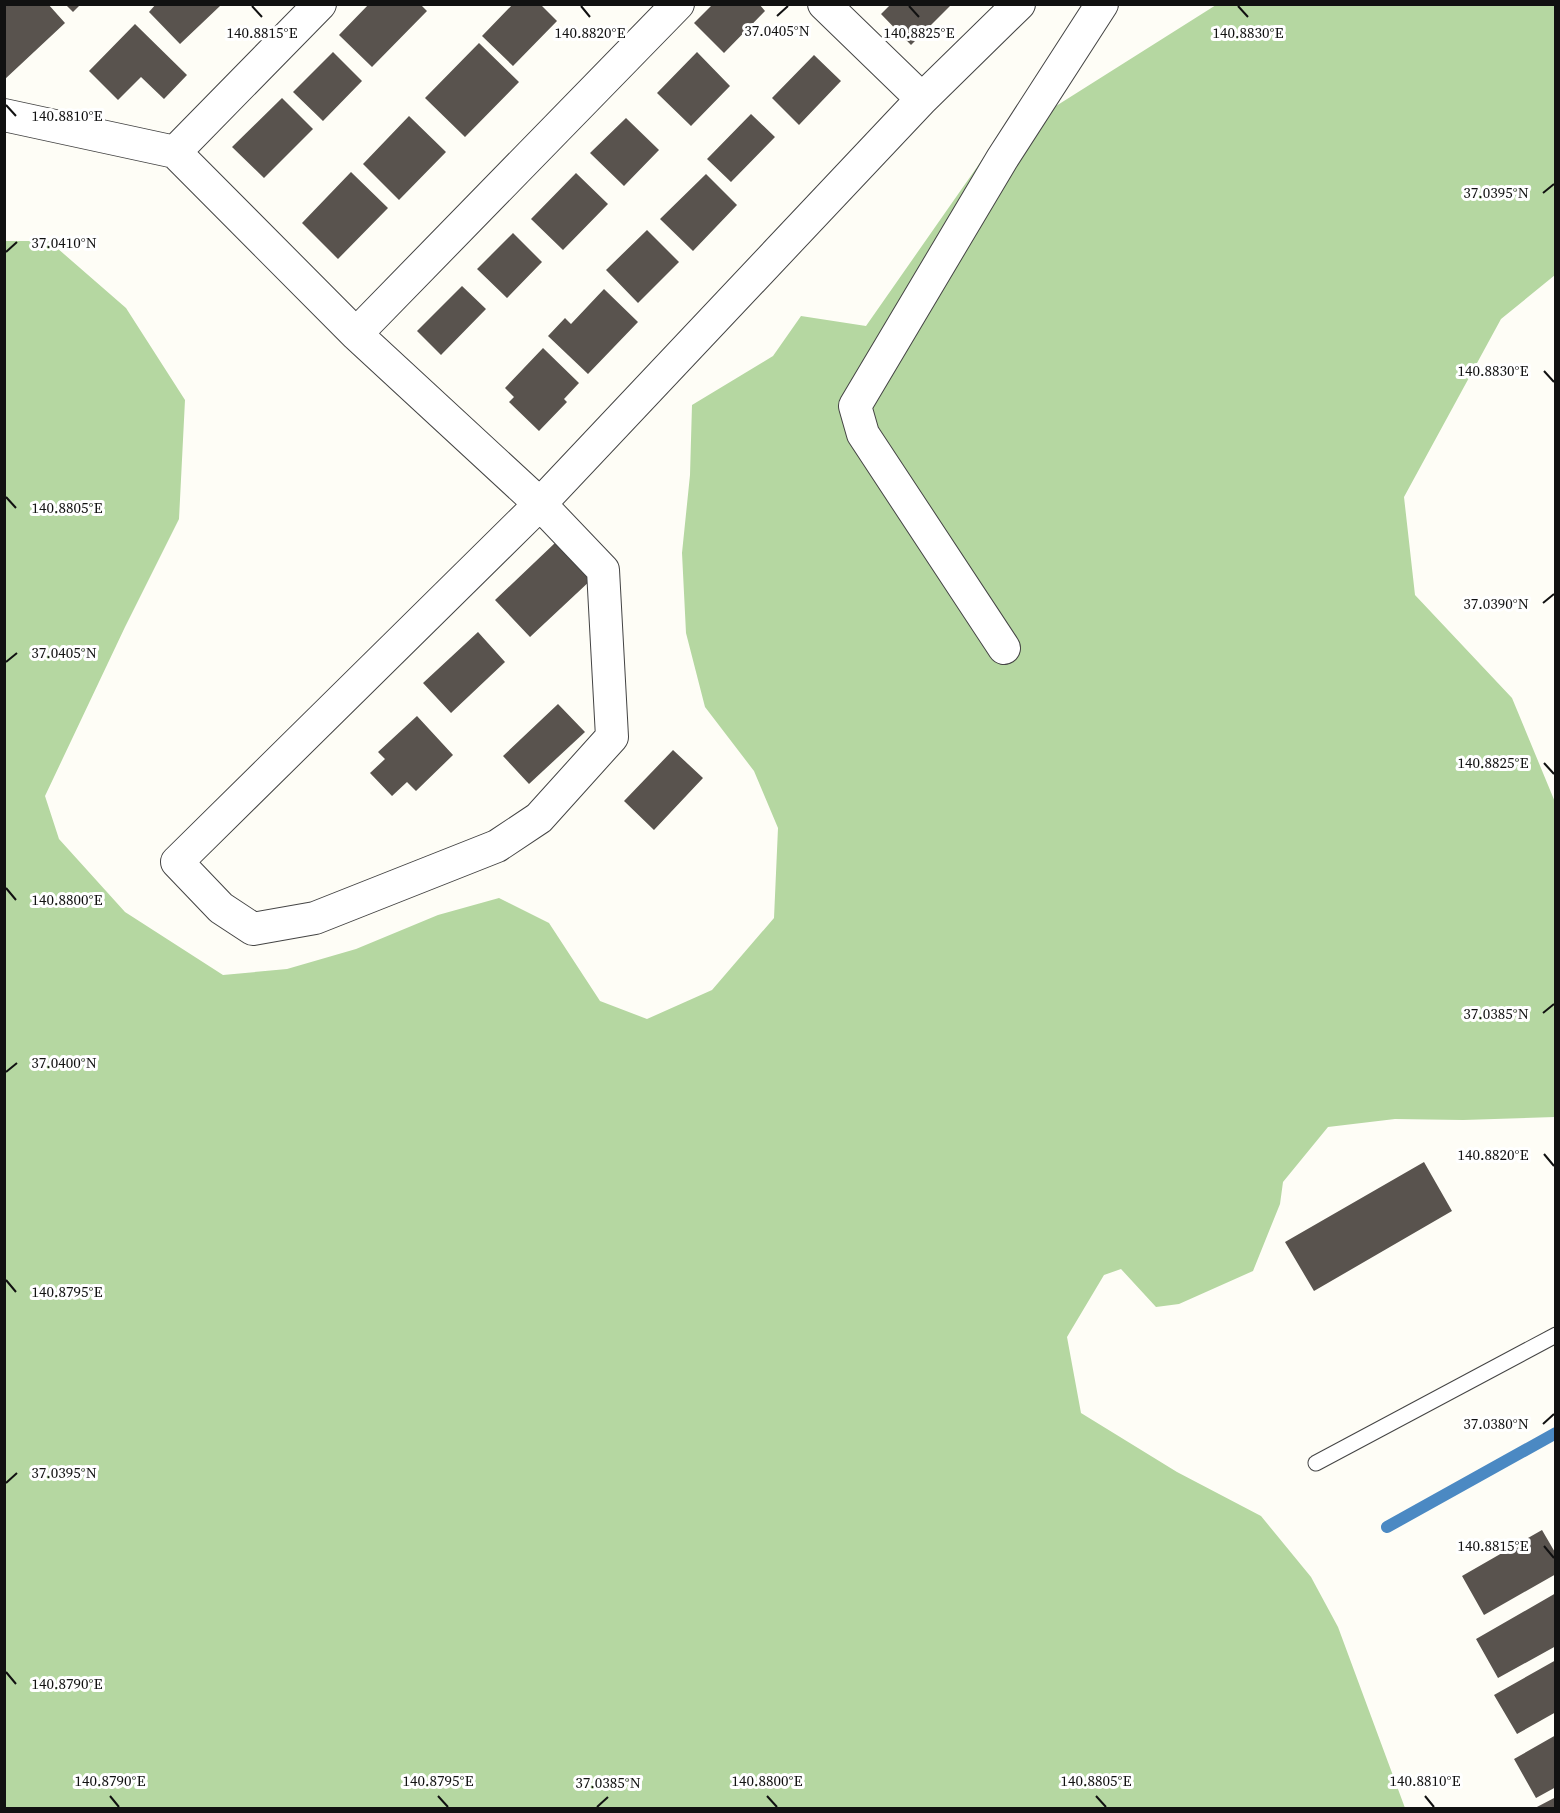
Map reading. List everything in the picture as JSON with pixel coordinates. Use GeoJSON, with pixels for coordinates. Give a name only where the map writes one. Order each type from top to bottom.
{"type":"FeatureCollection","features":[{"type":"Feature","properties":{"kind":"street"},"geometry":{"type":"LineString","coordinates":[[175,152],[320,4]]}},
{"type":"Feature","properties":{"kind":"street"},"geometry":{"type":"LineString","coordinates":[[356,334],[678,4]]}},
{"type":"Feature","properties":{"kind":"street"},"geometry":{"type":"LineString","coordinates":[[824,4],[922,99]]}},
{"type":"Feature","properties":{"kind":"street"},"geometry":{"type":"LineString","coordinates":[[4,115],[175,152],[356,334],[540,504],[603,570],[612,737],[539,818],[497,846],[315,918],[253,928],[221,908],[177,862],[540,504],[922,99],[1019,4]]}},
{"type":"Feature","properties":{"kind":"street"},"geometry":{"type":"LineString","coordinates":[[1004,648],[863,434],[855,406],[1002,159],[1102,4]]}},
{"type":"Feature","properties":{"kind":"lane"},"geometry":{"type":"LineString","coordinates":[[1316,1463],[1556,1335]]}},
{"type":"Feature","properties":{"kind":"green space"},"geometry":{"type":"Polygon","coordinates":[[[1216,5],[1555,5],[1555,275],[1501,319],[1404,497],[1415,595],[1512,698],[1555,802],[1555,1117],[1463,1120],[1395,1119],[1328,1127],[1283,1182],[1280,1204],[1253,1271],[1179,1304],[1156,1307],[1121,1269],[1104,1275],[1067,1337],[1081,1413],[1177,1472],[1261,1516],[1311,1577],[1338,1627],[1405,1808],[5,1808],[4,241],[49,241],[126,308],[185,400],[179,519],[45,796],[59,839],[125,912],[223,975],[287,969],[356,949],[438,915],[499,898],[549,923],[600,1001],[647,1019],[712,990],[774,918],[778,828],[754,771],[705,707],[686,633],[682,553],[690,475],[692,405],[773,356],[801,316],[866,326],[991,147],[1216,5]]]}},
{"type":"Feature","properties":{"kind":"building"},"geometry":{"type":"Polygon","coordinates":[[[4,4],[48,4],[65,23],[4,80],[4,4]]]}},
{"type":"Feature","properties":{"kind":"building"},"geometry":{"type":"Polygon","coordinates":[[[65,4],[81,4],[73,12],[65,4]]]}},
{"type":"Feature","properties":{"kind":"building"},"geometry":{"type":"Polygon","coordinates":[[[156,4],[219,4],[220,6],[180,44],[149,12],[156,4]]]}},
{"type":"Feature","properties":{"kind":"building"},"geometry":{"type":"Polygon","coordinates":[[[369,4],[420,4],[427,11],[372,67],[339,35],[369,4]]]}},
{"type":"Feature","properties":{"kind":"building"},"geometry":{"type":"Polygon","coordinates":[[[513,4],[540,4],[557,21],[513,66],[482,36],[513,4]]]}},
{"type":"Feature","properties":{"kind":"building"},"geometry":{"type":"Polygon","coordinates":[[[713,4],[759,4],[765,11],[724,53],[694,23],[713,4]]]}},
{"type":"Feature","properties":{"kind":"building"},"geometry":{"type":"Polygon","coordinates":[[[891,4],[952,4],[911,45],[881,14],[891,4]]]}},
{"type":"Feature","properties":{"kind":"building"},"geometry":{"type":"Polygon","coordinates":[[[135,24],[187,75],[164,99],[141,77],[118,100],[89,71],[135,24]]]}},
{"type":"Feature","properties":{"kind":"building"},"geometry":{"type":"Polygon","coordinates":[[[479,43],[519,82],[465,137],[425,98],[479,43]]]}},
{"type":"Feature","properties":{"kind":"building"},"geometry":{"type":"Polygon","coordinates":[[[333,52],[362,81],[323,121],[293,92],[333,52]]]}},
{"type":"Feature","properties":{"kind":"building"},"geometry":{"type":"Polygon","coordinates":[[[697,52],[730,86],[691,126],[657,93],[697,52]]]}},
{"type":"Feature","properties":{"kind":"building"},"geometry":{"type":"Polygon","coordinates":[[[814,55],[841,81],[799,125],[772,98],[814,55]]]}},
{"type":"Feature","properties":{"kind":"building"},"geometry":{"type":"Polygon","coordinates":[[[282,98],[313,129],[264,178],[232,147],[282,98]]]}},
{"type":"Feature","properties":{"kind":"building"},"geometry":{"type":"Polygon","coordinates":[[[751,114],[775,137],[731,182],[707,159],[751,114]]]}},
{"type":"Feature","properties":{"kind":"building"},"geometry":{"type":"Polygon","coordinates":[[[409,116],[446,152],[399,200],[363,164],[409,116]]]}},
{"type":"Feature","properties":{"kind":"building"},"geometry":{"type":"Polygon","coordinates":[[[626,118],[659,150],[624,186],[590,153],[626,118]]]}},
{"type":"Feature","properties":{"kind":"building"},"geometry":{"type":"Polygon","coordinates":[[[351,172],[388,208],[338,259],[302,223],[351,172]]]}},
{"type":"Feature","properties":{"kind":"building"},"geometry":{"type":"Polygon","coordinates":[[[576,173],[608,204],[563,250],[531,219],[576,173]]]}},
{"type":"Feature","properties":{"kind":"building"},"geometry":{"type":"Polygon","coordinates":[[[706,174],[737,205],[693,251],[660,219],[706,174]]]}},
{"type":"Feature","properties":{"kind":"building"},"geometry":{"type":"Polygon","coordinates":[[[647,230],[679,262],[638,303],[606,270],[647,230]]]}},
{"type":"Feature","properties":{"kind":"building"},"geometry":{"type":"Polygon","coordinates":[[[513,233],[542,262],[507,298],[477,269],[513,233]]]}},
{"type":"Feature","properties":{"kind":"building"},"geometry":{"type":"Polygon","coordinates":[[[462,286],[486,309],[441,355],[417,331],[462,286]]]}},
{"type":"Feature","properties":{"kind":"building"},"geometry":{"type":"Polygon","coordinates":[[[604,289],[638,322],[588,374],[548,336],[565,318],[571,324],[604,289]]]}},
{"type":"Feature","properties":{"kind":"building"},"geometry":{"type":"Polygon","coordinates":[[[543,348],[579,383],[564,399],[567,402],[539,431],[509,402],[514,397],[505,388],[543,348]]]}},
{"type":"Feature","properties":{"kind":"building"},"geometry":{"type":"Polygon","coordinates":[[[556,542],[592,579],[530,637],[495,600],[556,542]]]}},
{"type":"Feature","properties":{"kind":"building"},"geometry":{"type":"Polygon","coordinates":[[[478,632],[505,662],[451,713],[423,683],[478,632]]]}},
{"type":"Feature","properties":{"kind":"building"},"geometry":{"type":"Polygon","coordinates":[[[558,704],[585,732],[529,784],[503,756],[558,704]]]}},
{"type":"Feature","properties":{"kind":"building"},"geometry":{"type":"Polygon","coordinates":[[[417,716],[453,755],[416,791],[407,782],[392,796],[370,773],[385,759],[378,752],[417,716]]]}},
{"type":"Feature","properties":{"kind":"building"},"geometry":{"type":"Polygon","coordinates":[[[673,750],[703,778],[654,830],[624,801],[673,750]]]}},
{"type":"Feature","properties":{"kind":"building"},"geometry":{"type":"Polygon","coordinates":[[[1424,1162],[1452,1211],[1314,1291],[1285,1242],[1424,1162]]]}},
{"type":"Feature","properties":{"kind":"building"},"geometry":{"type":"Polygon","coordinates":[[[1542,1530],[1556,1554],[1556,1574],[1484,1615],[1462,1576],[1542,1530]]]}},
{"type":"Feature","properties":{"kind":"building"},"geometry":{"type":"Polygon","coordinates":[[[1556,1593],[1556,1646],[1498,1678],[1476,1639],[1556,1593]]]}},
{"type":"Feature","properties":{"kind":"building"},"geometry":{"type":"Polygon","coordinates":[[[1556,1660],[1556,1712],[1517,1734],[1494,1695],[1556,1660]]]}},
{"type":"Feature","properties":{"kind":"building"},"geometry":{"type":"Polygon","coordinates":[[[1556,1735],[1556,1787],[1536,1798],[1514,1759],[1556,1735]]]}},
{"type":"Feature","properties":{"kind":"building"},"geometry":{"type":"Polygon","coordinates":[[[1556,1797],[1556,1808],[1535,1808],[1556,1797]]]}},
{"type":"Feature","properties":{"kind":"waterway"},"geometry":{"type":"LineString","coordinates":[[1387,1527],[1556,1433]]}}]}
